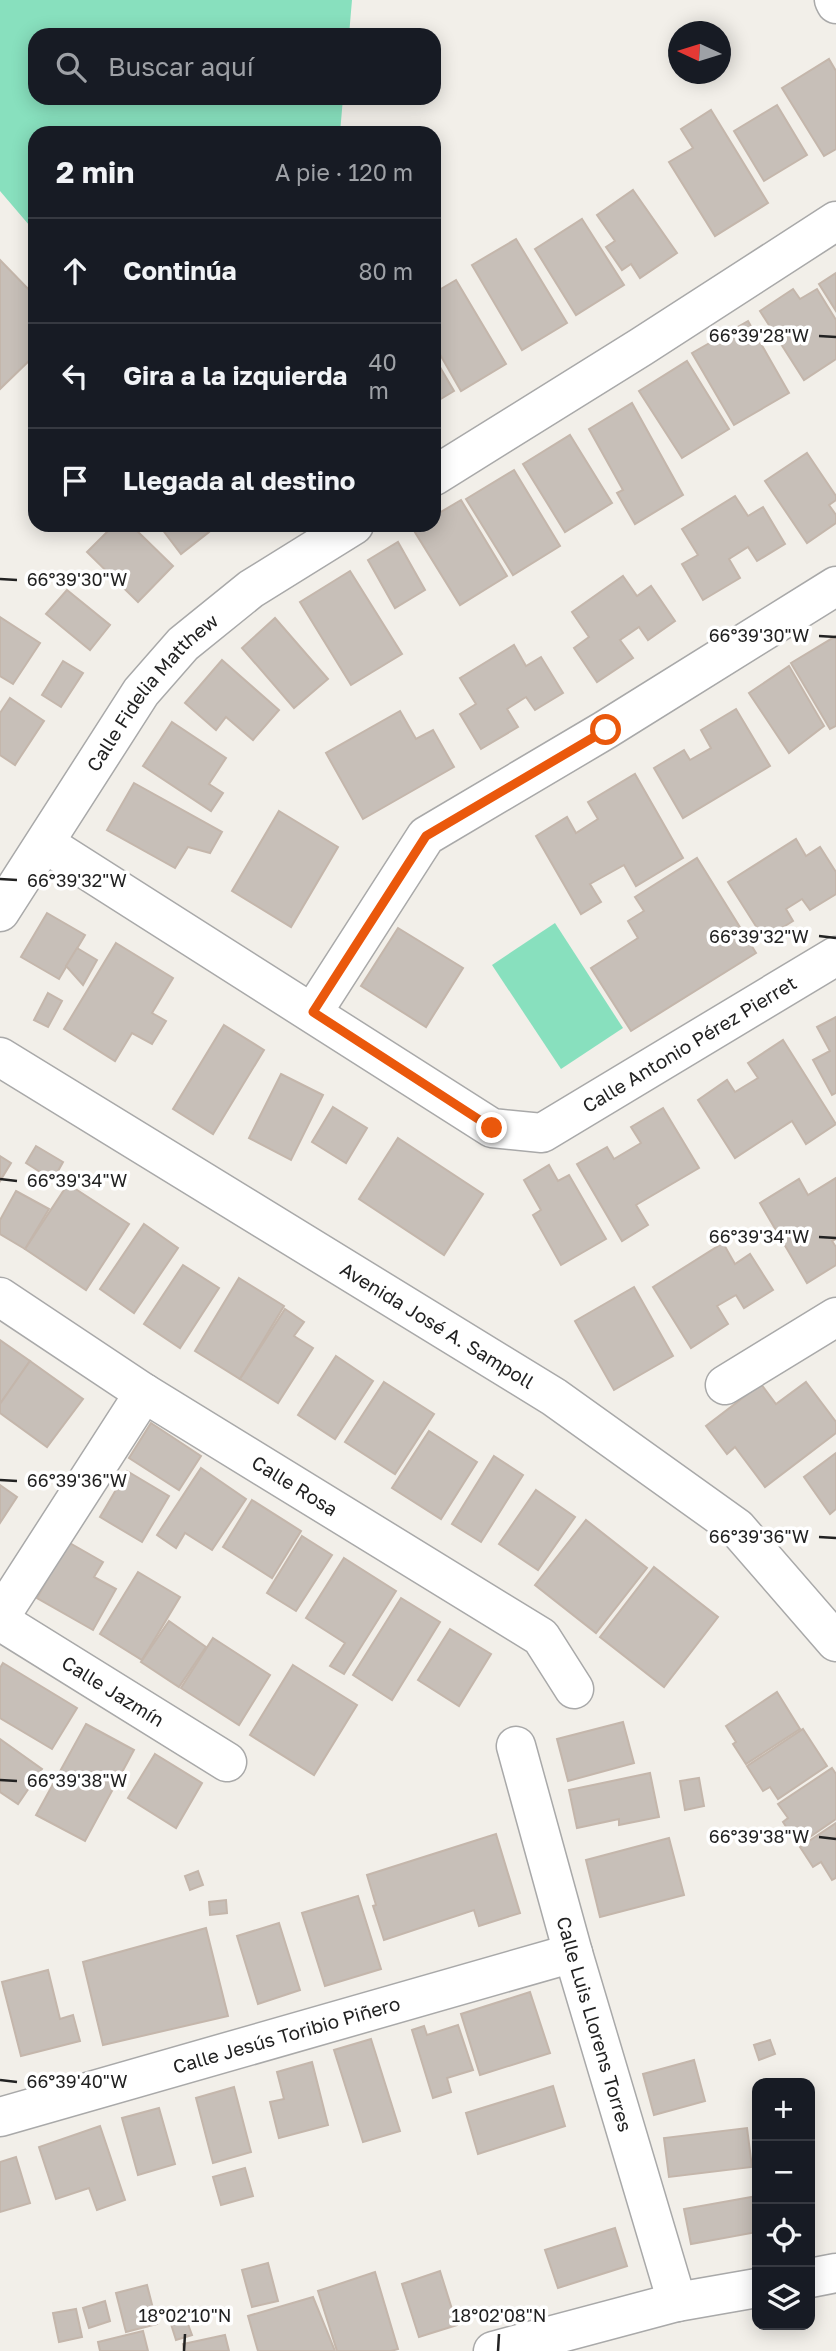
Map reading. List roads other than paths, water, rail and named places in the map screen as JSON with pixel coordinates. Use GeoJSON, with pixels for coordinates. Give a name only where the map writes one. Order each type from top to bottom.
{"type":"FeatureCollection","features":[{"type":"Feature","properties":{"kind":"street"},"geometry":{"type":"LineString","coordinates":[[441,472],[836,222]]}},
{"type":"Feature","properties":{"kind":"street","name":"Calle Fidelia Matthew"},"geometry":{"type":"LineString","coordinates":[[0,912],[141,692],[183,644],[251,589],[343,532]]}},
{"type":"Feature","properties":{"kind":"street"},"geometry":{"type":"LineString","coordinates":[[46,844],[313,1012],[426,836],[606,730],[836,586]]}},
{"type":"Feature","properties":{"kind":"street","name":"Calle Antonio Pérez Pierret"},"geometry":{"type":"LineString","coordinates":[[313,1012],[492,1128],[542,1133],[836,956]]}},
{"type":"Feature","properties":{"kind":"street","name":"Avenida José A. Sampoll"},"geometry":{"type":"LineString","coordinates":[[0,1057],[554,1397],[737,1528],[836,1642]]}},
{"type":"Feature","properties":{"kind":"street","name":"Calle Rosa"},"geometry":{"type":"LineString","coordinates":[[0,1297],[144,1393],[541,1637],[574,1689]]}},
{"type":"Feature","properties":{"kind":"street"},"geometry":{"type":"LineString","coordinates":[[725,1385],[834,1322]]}},
{"type":"Feature","properties":{"kind":"street"},"geometry":{"type":"LineString","coordinates":[[0,1619],[144,1393]]}},
{"type":"Feature","properties":{"kind":"street","name":"Calle Jazmín"},"geometry":{"type":"LineString","coordinates":[[0,1619],[227,1762]]}},
{"type":"Feature","properties":{"kind":"street","name":"Calle Luis Llorens Torres"},"geometry":{"type":"LineString","coordinates":[[516,1746],[573,1953],[677,2302]]}},
{"type":"Feature","properties":{"kind":"street","name":"Calle Jesús Toribio Piñero"},"geometry":{"type":"LineString","coordinates":[[0,2117],[573,1953]]}},
{"type":"Feature","properties":{"kind":"street"},"geometry":{"type":"LineString","coordinates":[[815,2277],[836,2273]]}},
{"type":"Feature","properties":{"kind":"street"},"geometry":{"type":"LineString","coordinates":[[493,2351],[677,2302],[752,2288]]}}]}
